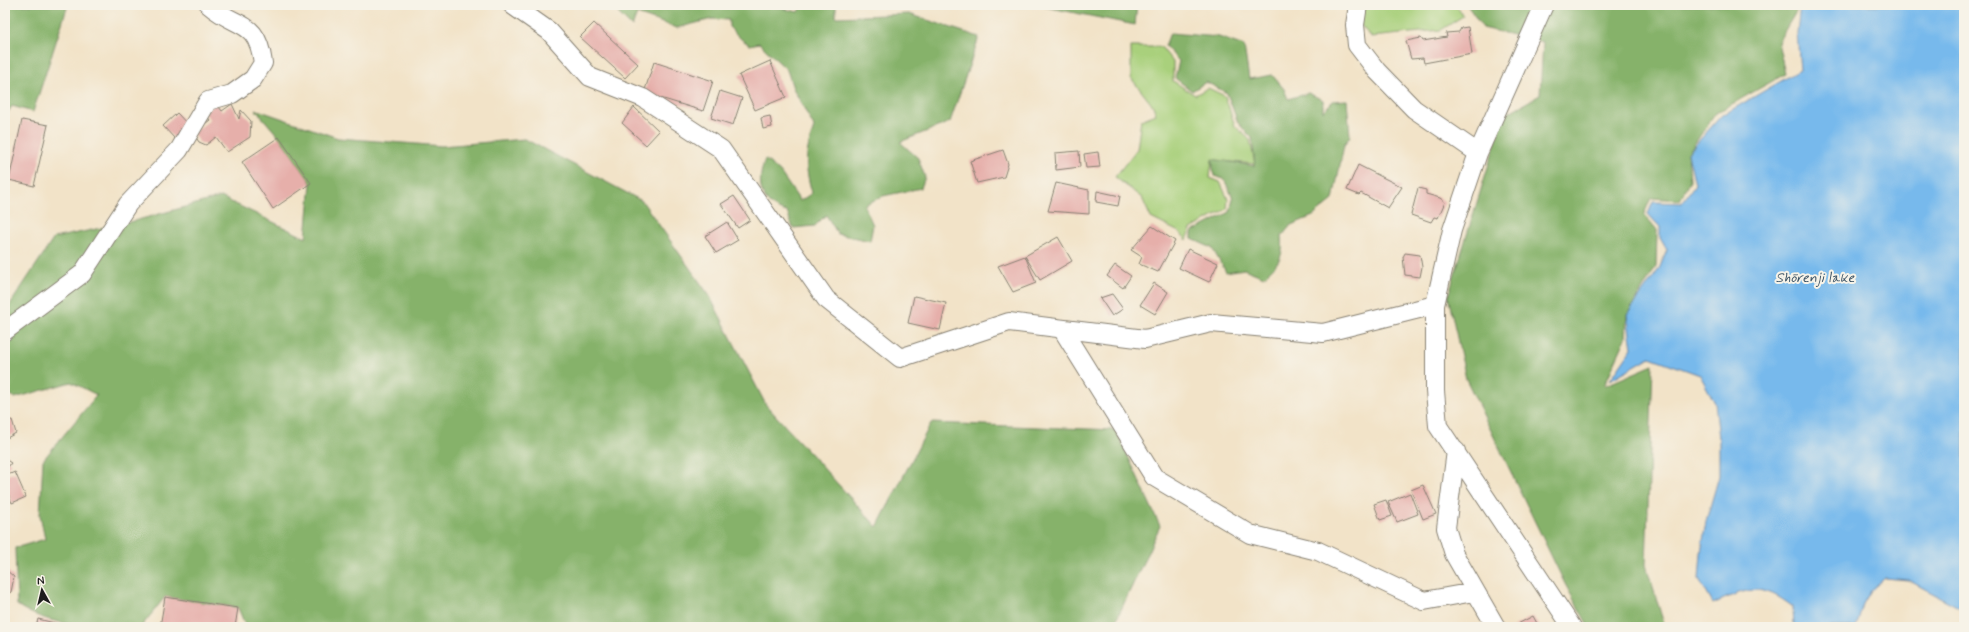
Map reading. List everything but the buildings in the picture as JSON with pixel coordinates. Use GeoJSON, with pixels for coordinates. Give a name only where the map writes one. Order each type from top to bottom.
{"type":"FeatureCollection","features":[{"type":"Feature","properties":{"kind":"street"},"geometry":{"type":"LineString","coordinates":[[5,331],[82,274],[128,204],[179,150],[208,102],[232,94],[254,79],[263,63],[258,39],[248,28],[222,16],[209,5]]}},
{"type":"Feature","properties":{"kind":"street"},"geometry":{"type":"LineString","coordinates":[[512,5],[549,31],[590,77],[643,98],[721,150],[826,299],[900,358],[1009,322],[1145,339],[1212,322],[1323,333],[1435,305]]}},
{"type":"Feature","properties":{"kind":"street"},"geometry":{"type":"LineString","coordinates":[[1358,5],[1355,25],[1357,45],[1377,71],[1414,109],[1478,153]]}},
{"type":"Feature","properties":{"kind":"street"},"geometry":{"type":"LineString","coordinates":[[1544,5],[1478,153],[1452,230],[1435,305],[1435,391],[1438,426],[1572,627]]}},
{"type":"Feature","properties":{"kind":"street"},"geometry":{"type":"LineString","coordinates":[[1062,329],[1154,476],[1250,534],[1318,550],[1424,601],[1474,592]]}},
{"type":"Feature","properties":{"kind":"street"},"geometry":{"type":"LineString","coordinates":[[1456,452],[1446,528],[1454,554],[1474,592],[1496,627]]}},
{"type":"Feature","properties":{"kind":"green space"},"geometry":{"type":"Polygon","coordinates":[[[5,5],[68,5],[33,112],[12,106],[5,117],[5,5]]]}},
{"type":"Feature","properties":{"kind":"green space"},"geometry":{"type":"Polygon","coordinates":[[[610,5],[767,5],[798,12],[802,5],[836,5],[836,17],[909,14],[979,37],[950,122],[900,142],[918,158],[925,177],[921,188],[883,196],[864,205],[873,225],[870,241],[838,234],[826,215],[815,226],[793,228],[787,212],[778,209],[765,199],[762,192],[761,177],[765,159],[780,172],[800,201],[812,193],[807,167],[807,153],[814,127],[793,88],[787,70],[759,43],[750,45],[741,39],[729,27],[729,20],[712,19],[677,28],[637,14],[632,27],[610,5]]]}},
{"type":"Feature","properties":{"kind":"green space"},"geometry":{"type":"Polygon","coordinates":[[[1036,5],[1137,5],[1135,25],[1036,5]]]}},
{"type":"Feature","properties":{"kind":"green space"},"geometry":{"type":"Polygon","coordinates":[[[1349,5],[1456,5],[1463,16],[1441,30],[1371,37],[1350,13],[1349,5]]]}},
{"type":"Feature","properties":{"kind":"green space"},"geometry":{"type":"Polygon","coordinates":[[[1467,5],[1800,5],[1778,42],[1785,74],[1716,113],[1688,153],[1690,180],[1680,200],[1651,198],[1644,214],[1657,230],[1656,267],[1627,315],[1626,338],[1604,386],[1653,365],[1646,565],[1665,627],[1589,627],[1565,584],[1466,379],[1448,296],[1504,115],[1540,95],[1543,42],[1483,28],[1467,5]]]}},
{"type":"Feature","properties":{"kind":"green space"},"geometry":{"type":"Polygon","coordinates":[[[1170,33],[1219,37],[1244,46],[1249,79],[1272,75],[1284,89],[1288,99],[1308,93],[1323,100],[1323,111],[1333,101],[1347,100],[1350,136],[1344,145],[1333,200],[1313,216],[1291,225],[1282,236],[1282,250],[1277,263],[1264,277],[1244,269],[1226,272],[1212,248],[1192,239],[1192,232],[1230,212],[1233,198],[1224,179],[1214,176],[1212,159],[1255,166],[1252,138],[1238,123],[1227,93],[1206,82],[1192,91],[1175,78],[1179,61],[1165,46],[1170,33]]]}},
{"type":"Feature","properties":{"kind":"green space"},"geometry":{"type":"Polygon","coordinates":[[[1131,47],[1161,47],[1173,62],[1173,81],[1195,95],[1208,88],[1225,96],[1235,126],[1250,140],[1255,164],[1212,160],[1210,178],[1220,182],[1228,199],[1227,209],[1191,229],[1187,240],[1179,232],[1151,218],[1142,198],[1115,177],[1137,149],[1141,120],[1156,114],[1153,106],[1131,78],[1131,47]]]}},
{"type":"Feature","properties":{"kind":"green space"},"geometry":{"type":"Polygon","coordinates":[[[255,109],[338,138],[442,146],[525,139],[642,201],[709,295],[766,405],[877,527],[931,423],[1116,430],[1160,526],[1113,627],[246,627],[238,608],[165,597],[141,627],[110,627],[61,623],[31,613],[17,605],[15,548],[45,539],[40,515],[43,460],[97,395],[71,382],[15,398],[5,391],[5,312],[54,238],[134,221],[221,197],[306,238],[311,183],[279,137],[255,109]]]}},
{"type":"Feature","properties":{"kind":"water","name":"Shōrenji lake"},"geometry":{"type":"Polygon","coordinates":[[[1800,5],[1964,5],[1964,610],[1908,580],[1885,578],[1871,590],[1863,604],[1856,627],[1794,627],[1793,607],[1782,599],[1763,591],[1745,591],[1713,604],[1699,579],[1706,521],[1719,476],[1719,438],[1715,403],[1700,375],[1650,357],[1610,380],[1632,348],[1627,315],[1659,269],[1667,250],[1660,238],[1660,227],[1648,214],[1653,202],[1682,203],[1695,184],[1688,153],[1721,116],[1800,70],[1797,33],[1800,5]]]}}]}
